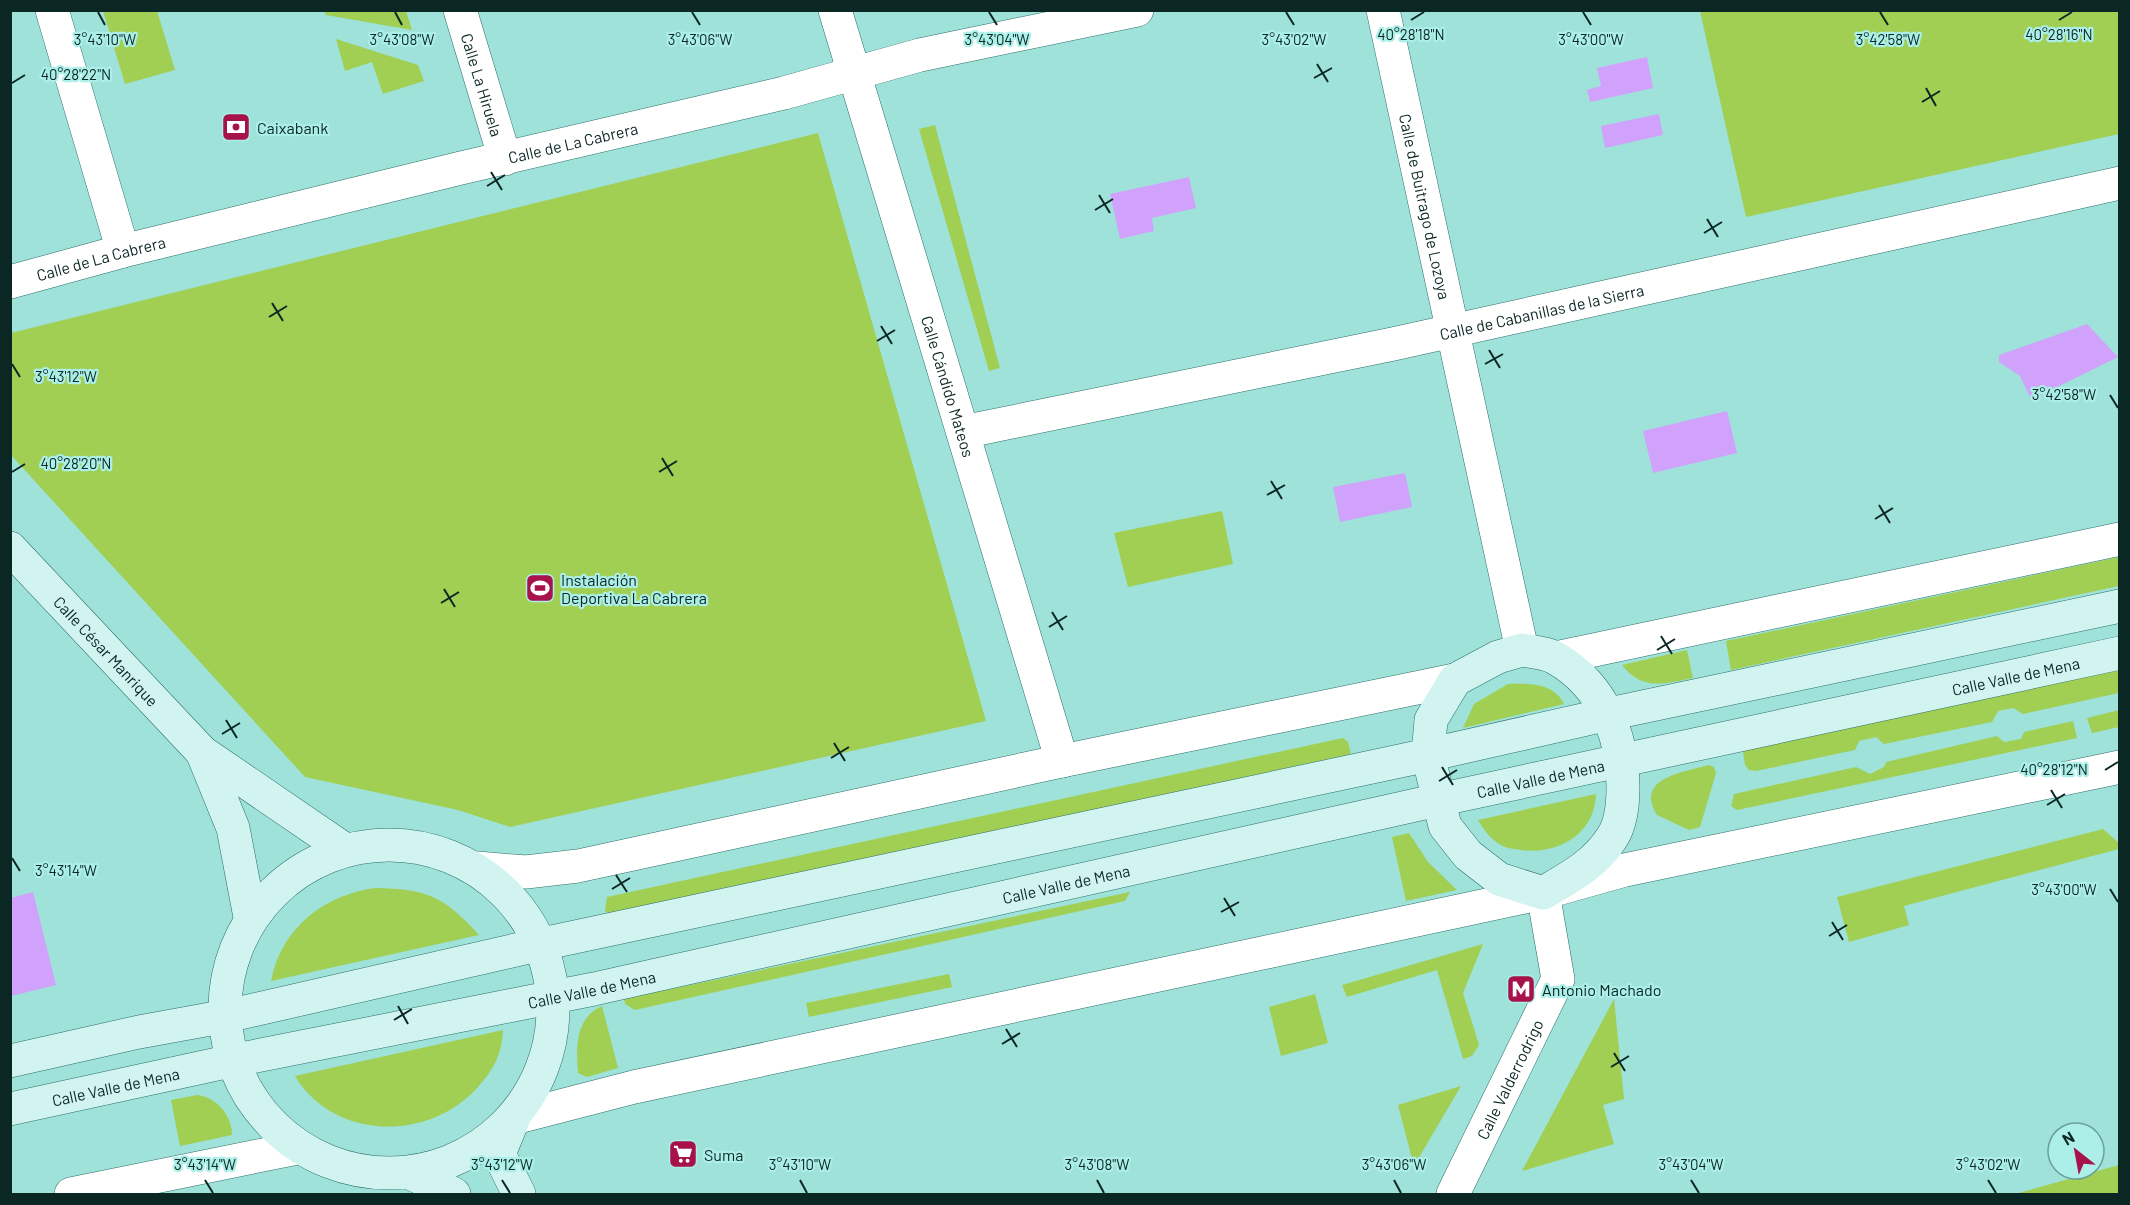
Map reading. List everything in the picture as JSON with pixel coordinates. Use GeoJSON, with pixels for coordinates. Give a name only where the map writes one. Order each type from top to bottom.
{"type":"FeatureCollection","features":[{"type":"Feature","properties":{"kind":"main road","name":"Calle César Manrique"},"geometry":{"type":"LineString","coordinates":[[10,548],[202,752],[344,849]]}},
{"type":"Feature","properties":{"kind":"main road"},"geometry":{"type":"LineString","coordinates":[[10,1061],[139,1032],[227,1016],[542,944],[2120,606]]}},
{"type":"Feature","properties":{"kind":"main road"},"geometry":{"type":"LineString","coordinates":[[1522,650],[1556,657],[1589,683],[1609,714],[1623,761],[1623,802],[1614,834],[1592,864],[1543,893],[1499,879],[1468,855],[1445,826],[1428,755],[1431,720],[1455,681],[1482,664],[1522,650]]}},
{"type":"Feature","properties":{"kind":"main road","name":"Calle Valle de Mena"},"geometry":{"type":"LineString","coordinates":[[10,1109],[231,1061],[555,997],[1438,800],[2120,653]]}},
{"type":"Feature","properties":{"kind":"main road","name":"Calle César Manrique"},"geometry":{"type":"LineString","coordinates":[[202,752],[233,828],[250,917]]}},
{"type":"Feature","properties":{"kind":"main road"},"geometry":{"type":"LineString","coordinates":[[514,1118],[483,1146],[412,1174],[376,1175],[297,1148],[257,1110],[231,1061],[225,983],[238,939],[250,917],[284,881],[344,849],[380,843],[425,847],[477,868],[513,898],[542,944],[549,962],[555,997],[551,1045],[514,1118],[499,1154],[519,1194]]}},
{"type":"Feature","properties":{"kind":"main road"},"geometry":{"type":"LineString","coordinates":[[412,1174],[454,1194]]}},
{"type":"Feature","properties":{"kind":"street"},"geometry":{"type":"LineString","coordinates":[[52,10],[123,251]]}},
{"type":"Feature","properties":{"kind":"street","name":"Calle La Hiruela"},"geometry":{"type":"LineString","coordinates":[[460,10],[505,159]]}},
{"type":"Feature","properties":{"kind":"street","name":"Calle Cándido Mateos"},"geometry":{"type":"LineString","coordinates":[[835,10],[1062,761]]}},
{"type":"Feature","properties":{"kind":"street","name":"Calle de La Cabrera"},"geometry":{"type":"LineString","coordinates":[[10,282],[123,251],[784,93],[920,55],[1137,10]]}},
{"type":"Feature","properties":{"kind":"street","name":"Calle de Buitrago de Lozoya"},"geometry":{"type":"LineString","coordinates":[[1383,10],[1522,650]]}},
{"type":"Feature","properties":{"kind":"street","name":"Calle de Cabanillas de la Sierra"},"geometry":{"type":"LineString","coordinates":[[963,432],[1454,331],[2120,183]]}},
{"type":"Feature","properties":{"kind":"street"},"geometry":{"type":"LineString","coordinates":[[1556,657],[2120,539]]}},
{"type":"Feature","properties":{"kind":"street"},"geometry":{"type":"LineString","coordinates":[[477,868],[526,872],[578,866],[1062,761],[1455,681]]}},
{"type":"Feature","properties":{"kind":"street"},"geometry":{"type":"LineString","coordinates":[[514,1118],[618,1091],[1543,893],[1625,870],[2120,767]]}},
{"type":"Feature","properties":{"kind":"street","name":"Calle Valderrodrigo"},"geometry":{"type":"LineString","coordinates":[[1454,1194],[1558,979],[1543,893]]}},
{"type":"Feature","properties":{"kind":"street"},"geometry":{"type":"LineString","coordinates":[[71,1194],[297,1148]]}},
{"type":"Feature","properties":{"kind":"green space"},"geometry":{"type":"Polygon","coordinates":[[[103,11],[157,11],[175,70],[125,84],[103,11]]]}},
{"type":"Feature","properties":{"kind":"green space"},"geometry":{"type":"Polygon","coordinates":[[[324,11],[406,11],[412,30],[326,15],[324,11]]]}},
{"type":"Feature","properties":{"kind":"green space"},"geometry":{"type":"Polygon","coordinates":[[[1700,11],[2119,11],[2119,134],[1746,217],[1700,11]]]}},
{"type":"Feature","properties":{"kind":"green space"},"geometry":{"type":"Polygon","coordinates":[[[336,39],[418,65],[424,81],[383,94],[372,62],[345,71],[336,39]]]}},
{"type":"Feature","properties":{"kind":"green space"},"geometry":{"type":"Polygon","coordinates":[[[935,125],[1000,368],[989,371],[919,129],[935,125]]]}},
{"type":"Feature","properties":{"kind":"green space","name":"Instalación Deportiva La Cabrera"},"geometry":{"type":"Polygon","coordinates":[[[818,133],[986,721],[510,827],[458,810],[305,777],[11,455],[11,333],[818,133]]]}},
{"type":"Feature","properties":{"kind":"green space"},"geometry":{"type":"Polygon","coordinates":[[[1222,511],[1233,564],[1128,587],[1114,533],[1222,511]]]}},
{"type":"Feature","properties":{"kind":"green space"},"geometry":{"type":"Polygon","coordinates":[[[2119,557],[2119,586],[1731,670],[1726,641],[2119,557]]]}},
{"type":"Feature","properties":{"kind":"green space"},"geometry":{"type":"Polygon","coordinates":[[[1687,650],[1693,678],[1654,684],[1638,679],[1622,665],[1687,650]]]}},
{"type":"Feature","properties":{"kind":"green space"},"geometry":{"type":"Polygon","coordinates":[[[2119,669],[2119,693],[2023,714],[2013,708],[1998,711],[1992,722],[1884,744],[1876,737],[1859,741],[1855,750],[1756,771],[1749,770],[1745,765],[1743,751],[2119,669]]]}},
{"type":"Feature","properties":{"kind":"green space"},"geometry":{"type":"Polygon","coordinates":[[[1508,684],[1532,684],[1547,688],[1560,697],[1564,704],[1463,728],[1474,704],[1508,684]]]}},
{"type":"Feature","properties":{"kind":"green space"},"geometry":{"type":"Polygon","coordinates":[[[2119,710],[2119,727],[2092,733],[2087,718],[2119,710]]]}},
{"type":"Feature","properties":{"kind":"green space"},"geometry":{"type":"Polygon","coordinates":[[[2073,721],[2077,738],[1737,810],[1731,806],[1734,794],[1856,767],[1870,774],[1884,767],[1886,762],[1997,736],[2004,742],[2021,739],[2024,732],[2073,721]]]}},
{"type":"Feature","properties":{"kind":"green space"},"geometry":{"type":"Polygon","coordinates":[[[1343,738],[1348,742],[1351,754],[610,915],[605,911],[607,897],[1343,738]]]}},
{"type":"Feature","properties":{"kind":"green space"},"geometry":{"type":"Polygon","coordinates":[[[1709,765],[1714,767],[1716,773],[1700,827],[1689,830],[1657,815],[1652,802],[1652,792],[1657,784],[1665,778],[1709,765]]]}},
{"type":"Feature","properties":{"kind":"green space"},"geometry":{"type":"Polygon","coordinates":[[[1596,794],[1594,808],[1582,831],[1561,845],[1548,849],[1521,850],[1499,844],[1484,830],[1478,820],[1596,794]]]}},
{"type":"Feature","properties":{"kind":"green space"},"geometry":{"type":"Polygon","coordinates":[[[2103,829],[2119,843],[2119,849],[1904,906],[1909,925],[1849,942],[1837,897],[2103,829]]]}},
{"type":"Feature","properties":{"kind":"green space"},"geometry":{"type":"Polygon","coordinates":[[[1409,833],[1428,862],[1457,890],[1406,901],[1392,837],[1409,833]]]}},
{"type":"Feature","properties":{"kind":"green space"},"geometry":{"type":"Polygon","coordinates":[[[375,888],[409,890],[433,897],[455,911],[479,935],[271,981],[284,945],[308,917],[339,898],[375,888]]]}},
{"type":"Feature","properties":{"kind":"green space"},"geometry":{"type":"Polygon","coordinates":[[[1130,892],[1125,901],[635,1010],[625,1004],[624,999],[1130,892]]]}},
{"type":"Feature","properties":{"kind":"green space"},"geometry":{"type":"Polygon","coordinates":[[[1483,944],[1463,993],[1479,1045],[1472,1056],[1463,1059],[1437,970],[1347,997],[1342,985],[1483,944]]]}},
{"type":"Feature","properties":{"kind":"green space"},"geometry":{"type":"Polygon","coordinates":[[[949,974],[952,987],[809,1017],[806,1003],[949,974]]]}},
{"type":"Feature","properties":{"kind":"green space"},"geometry":{"type":"Polygon","coordinates":[[[1315,994],[1328,1043],[1281,1056],[1269,1007],[1315,994]]]}},
{"type":"Feature","properties":{"kind":"green space"},"geometry":{"type":"Polygon","coordinates":[[[1614,999],[1624,1099],[1603,1105],[1614,1144],[1522,1171],[1614,999]]]}},
{"type":"Feature","properties":{"kind":"green space"},"geometry":{"type":"Polygon","coordinates":[[[602,1006],[618,1068],[587,1077],[578,1073],[579,1034],[587,1018],[602,1006]]]}},
{"type":"Feature","properties":{"kind":"green space"},"geometry":{"type":"Polygon","coordinates":[[[503,1030],[496,1061],[478,1087],[458,1105],[434,1118],[409,1125],[383,1126],[357,1123],[333,1113],[312,1097],[295,1076],[503,1030]]]}},
{"type":"Feature","properties":{"kind":"green space"},"geometry":{"type":"Polygon","coordinates":[[[1461,1086],[1414,1166],[1398,1105],[1461,1086]]]}},
{"type":"Feature","properties":{"kind":"green space"},"geometry":{"type":"Polygon","coordinates":[[[197,1095],[210,1099],[222,1108],[229,1121],[232,1135],[180,1146],[171,1100],[197,1095]]]}},
{"type":"Feature","properties":{"kind":"green space"},"geometry":{"type":"Polygon","coordinates":[[[2119,1165],[2119,1194],[2015,1194],[2062,1181],[2106,1181],[2106,1169],[2119,1165]]]}},
{"type":"Feature","properties":{"kind":"shaded area"},"geometry":{"type":"Polygon","coordinates":[[[1647,57],[1653,88],[1590,102],[1587,90],[1601,86],[1597,68],[1647,57]]]}},
{"type":"Feature","properties":{"kind":"shaded area"},"geometry":{"type":"Polygon","coordinates":[[[1659,114],[1663,135],[1605,148],[1601,126],[1659,114]]]}},
{"type":"Feature","properties":{"kind":"shaded area"},"geometry":{"type":"Polygon","coordinates":[[[1189,177],[1196,208],[1152,218],[1154,231],[1120,239],[1110,194],[1189,177]]]}},
{"type":"Feature","properties":{"kind":"shaded area"},"geometry":{"type":"Polygon","coordinates":[[[2087,324],[2118,357],[2037,397],[2030,397],[2020,376],[1999,362],[1999,355],[2087,324]]]}},
{"type":"Feature","properties":{"kind":"shaded area"},"geometry":{"type":"Polygon","coordinates":[[[1727,411],[1737,453],[1653,473],[1643,431],[1727,411]]]}},
{"type":"Feature","properties":{"kind":"shaded area"},"geometry":{"type":"Polygon","coordinates":[[[1405,473],[1412,507],[1340,522],[1333,487],[1405,473]]]}},
{"type":"Feature","properties":{"kind":"shaded area"},"geometry":{"type":"Polygon","coordinates":[[[33,892],[56,985],[11,996],[11,898],[33,892]]]}},
{"type":"Feature","properties":{"kind":"place","name":"Caixabank"},"geometry":{"type":"Point","coordinates":[236,127]}},
{"type":"Feature","properties":{"kind":"place","name":"Instalación Deportiva La Cabrera"},"geometry":{"type":"Point","coordinates":[540,588]}},
{"type":"Feature","properties":{"kind":"place","name":"Antonio Machado"},"geometry":{"type":"Point","coordinates":[1521,989]}},
{"type":"Feature","properties":{"kind":"place","name":"Suma"},"geometry":{"type":"Point","coordinates":[683,1154]}}]}
